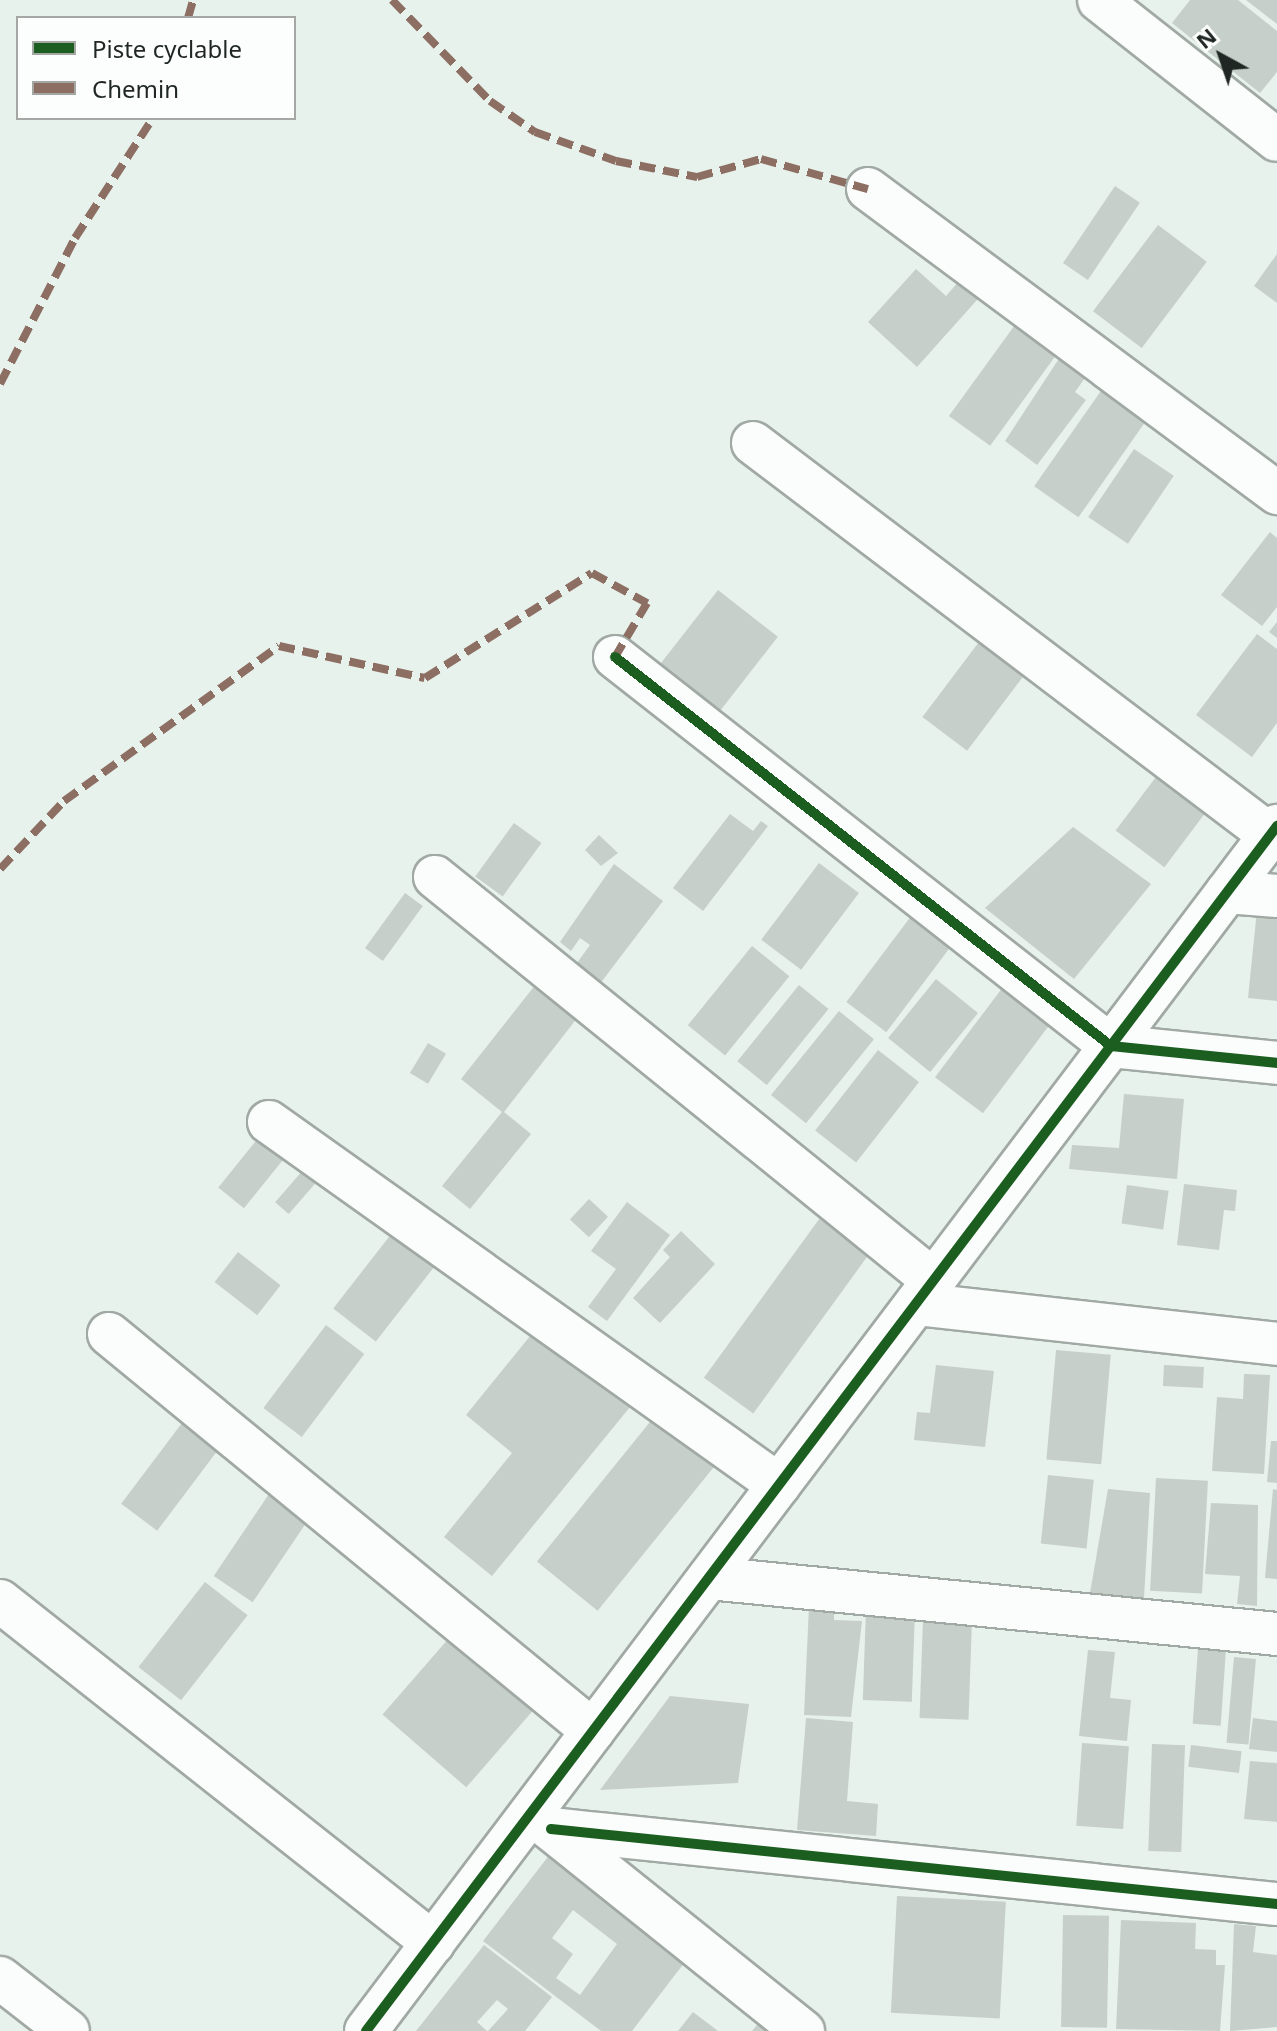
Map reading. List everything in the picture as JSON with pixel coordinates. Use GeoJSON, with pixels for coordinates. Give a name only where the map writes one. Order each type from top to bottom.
{"type":"FeatureCollection","features":[{"type":"Feature","properties":{"kind":"street"},"geometry":{"type":"LineString","coordinates":[[1099,0],[1277,140]]}},
{"type":"Feature","properties":{"kind":"street"},"geometry":{"type":"LineString","coordinates":[[868,189],[1272,478]]}},
{"type":"Feature","properties":{"kind":"street"},"geometry":{"type":"LineString","coordinates":[[366,2031],[433,1943],[541,1822],[593,1731],[1274,831],[753,443]]}},
{"type":"Feature","properties":{"kind":"street"},"geometry":{"type":"LineString","coordinates":[[615,657],[1111,1046],[1277,1063]]}},
{"type":"Feature","properties":{"kind":"street"},"geometry":{"type":"LineString","coordinates":[[435,877],[925,1292],[1277,1344]]}},
{"type":"Feature","properties":{"kind":"street"},"geometry":{"type":"LineString","coordinates":[[1227,892],[1277,896]]}},
{"type":"Feature","properties":{"kind":"street"},"geometry":{"type":"LineString","coordinates":[[269,1122],[779,1485]]}},
{"type":"Feature","properties":{"kind":"street"},"geometry":{"type":"LineString","coordinates":[[109,1334],[593,1731]]}},
{"type":"Feature","properties":{"kind":"street"},"geometry":{"type":"LineString","coordinates":[[709,1578],[1277,1634]]}},
{"type":"Feature","properties":{"kind":"street"},"geometry":{"type":"LineString","coordinates":[[0,1601],[433,1943]]}},
{"type":"Feature","properties":{"kind":"street"},"geometry":{"type":"LineString","coordinates":[[541,1822],[1277,1904]]}},
{"type":"Feature","properties":{"kind":"street"},"geometry":{"type":"LineString","coordinates":[[541,1822],[803,2031]]}},
{"type":"Feature","properties":{"kind":"street"},"geometry":{"type":"LineString","coordinates":[[0,1978],[68,2031]]}},
{"type":"Feature","properties":{"kind":"building"},"geometry":{"type":"Polygon","coordinates":[[[1190,0],[1238,0],[1277,31],[1277,72],[1260,93],[1172,23],[1190,0]]]}},
{"type":"Feature","properties":{"kind":"building"},"geometry":{"type":"Polygon","coordinates":[[[1246,0],[1277,0],[1277,24],[1246,0]]]}},
{"type":"Feature","properties":{"kind":"building"},"geometry":{"type":"Polygon","coordinates":[[[1115,186],[1140,203],[1088,280],[1063,263],[1115,186]]]}},
{"type":"Feature","properties":{"kind":"building"},"geometry":{"type":"Polygon","coordinates":[[[1158,225],[1207,262],[1142,348],[1093,311],[1158,225]]]}},
{"type":"Feature","properties":{"kind":"building"},"geometry":{"type":"Polygon","coordinates":[[[1277,254],[1277,303],[1254,286],[1277,254]]]}},
{"type":"Feature","properties":{"kind":"building"},"geometry":{"type":"Polygon","coordinates":[[[916,269],[946,296],[966,273],[985,291],[917,367],[868,322],[916,269]]]}},
{"type":"Feature","properties":{"kind":"building"},"geometry":{"type":"Polygon","coordinates":[[[1020,318],[1061,348],[990,446],[949,416],[1020,318]]]}},
{"type":"Feature","properties":{"kind":"building"},"geometry":{"type":"Polygon","coordinates":[[[1064,351],[1090,371],[1075,392],[1086,400],[1037,465],[1005,441],[1064,351]]]}},
{"type":"Feature","properties":{"kind":"building"},"geometry":{"type":"Polygon","coordinates":[[[1103,388],[1147,419],[1078,517],[1034,486],[1103,388]]]}},
{"type":"Feature","properties":{"kind":"building"},"geometry":{"type":"Polygon","coordinates":[[[1134,449],[1174,476],[1128,544],[1088,517],[1134,449]]]}},
{"type":"Feature","properties":{"kind":"building"},"geometry":{"type":"Polygon","coordinates":[[[1270,532],[1277,538],[1277,607],[1262,626],[1221,595],[1270,532]]]}},
{"type":"Feature","properties":{"kind":"building"},"geometry":{"type":"Polygon","coordinates":[[[718,590],[778,637],[719,712],[659,666],[718,590]]]}},
{"type":"Feature","properties":{"kind":"building"},"geometry":{"type":"Polygon","coordinates":[[[1277,622],[1277,638],[1269,632],[1277,622]]]}},
{"type":"Feature","properties":{"kind":"building"},"geometry":{"type":"Polygon","coordinates":[[[991,626],[1036,660],[967,751],[922,717],[991,626]]]}},
{"type":"Feature","properties":{"kind":"building"},"geometry":{"type":"Polygon","coordinates":[[[1257,634],[1277,649],[1277,723],[1252,757],[1196,715],[1257,634]]]}},
{"type":"Feature","properties":{"kind":"building"},"geometry":{"type":"Polygon","coordinates":[[[1168,761],[1217,798],[1164,867],[1116,830],[1168,761]]]}},
{"type":"Feature","properties":{"kind":"building"},"geometry":{"type":"Polygon","coordinates":[[[730,814],[753,831],[761,821],[768,826],[703,911],[673,888],[730,814]]]}},
{"type":"Feature","properties":{"kind":"building"},"geometry":{"type":"Polygon","coordinates":[[[514,823],[542,843],[503,896],[475,876],[514,823]]]}},
{"type":"Feature","properties":{"kind":"building"},"geometry":{"type":"Polygon","coordinates":[[[1073,827],[1151,884],[1074,979],[985,908],[1073,827]]]}},
{"type":"Feature","properties":{"kind":"building"},"geometry":{"type":"Polygon","coordinates":[[[599,835],[618,853],[601,866],[585,850],[599,835]]]}},
{"type":"Feature","properties":{"kind":"building"},"geometry":{"type":"Polygon","coordinates":[[[819,863],[859,893],[801,970],[761,940],[819,863]]]}},
{"type":"Feature","properties":{"kind":"building"},"geometry":{"type":"Polygon","coordinates":[[[614,864],[663,901],[599,985],[574,967],[590,945],[580,938],[571,951],[560,942],[614,864]]]}},
{"type":"Feature","properties":{"kind":"building"},"geometry":{"type":"Polygon","coordinates":[[[405,893],[423,906],[383,961],[365,948],[405,893]]]}},
{"type":"Feature","properties":{"kind":"building"},"geometry":{"type":"Polygon","coordinates":[[[1257,910],[1277,912],[1277,1001],[1248,998],[1257,910]]]}},
{"type":"Feature","properties":{"kind":"building"},"geometry":{"type":"Polygon","coordinates":[[[915,911],[955,941],[886,1032],[846,1002],[915,911]]]}},
{"type":"Feature","properties":{"kind":"building"},"geometry":{"type":"Polygon","coordinates":[[[752,946],[789,976],[725,1055],[688,1025],[752,946]]]}},
{"type":"Feature","properties":{"kind":"building"},"geometry":{"type":"Polygon","coordinates":[[[936,979],[978,1013],[930,1072],[888,1038],[936,979]]]}},
{"type":"Feature","properties":{"kind":"building"},"geometry":{"type":"Polygon","coordinates":[[[1006,983],[1054,1019],[983,1113],[935,1077],[1006,983]]]}},
{"type":"Feature","properties":{"kind":"building"},"geometry":{"type":"Polygon","coordinates":[[[536,984],[578,1017],[504,1112],[531,1134],[470,1209],[442,1186],[502,1112],[461,1079],[536,984]]]}},
{"type":"Feature","properties":{"kind":"building"},"geometry":{"type":"Polygon","coordinates":[[[799,985],[829,1009],[767,1085],[737,1061],[799,985]]]}},
{"type":"Feature","properties":{"kind":"building"},"geometry":{"type":"Polygon","coordinates":[[[839,1011],[874,1039],[806,1123],[771,1095],[839,1011]]]}},
{"type":"Feature","properties":{"kind":"building"},"geometry":{"type":"Polygon","coordinates":[[[428,1043],[446,1054],[428,1084],[410,1073],[428,1043]]]}},
{"type":"Feature","properties":{"kind":"building"},"geometry":{"type":"Polygon","coordinates":[[[878,1050],[919,1082],[856,1162],[815,1130],[878,1050]]]}},
{"type":"Feature","properties":{"kind":"building"},"geometry":{"type":"Polygon","coordinates":[[[1124,1094],[1184,1099],[1177,1179],[1069,1169],[1072,1145],[1119,1148],[1124,1094]]]}},
{"type":"Feature","properties":{"kind":"building"},"geometry":{"type":"Polygon","coordinates":[[[268,1126],[294,1147],[244,1208],[218,1187],[268,1126]]]}},
{"type":"Feature","properties":{"kind":"building"},"geometry":{"type":"Polygon","coordinates":[[[304,1169],[318,1181],[289,1214],[275,1202],[304,1169]]]}},
{"type":"Feature","properties":{"kind":"building"},"geometry":{"type":"Polygon","coordinates":[[[1184,1184],[1237,1190],[1235,1211],[1224,1210],[1219,1250],[1177,1245],[1184,1184]]]}},
{"type":"Feature","properties":{"kind":"building"},"geometry":{"type":"Polygon","coordinates":[[[1127,1185],[1169,1191],[1163,1229],[1122,1224],[1127,1185]]]}},
{"type":"Feature","properties":{"kind":"building"},"geometry":{"type":"Polygon","coordinates":[[[589,1199],[608,1217],[589,1237],[570,1219],[589,1199]]]}},
{"type":"Feature","properties":{"kind":"building"},"geometry":{"type":"Polygon","coordinates":[[[627,1202],[670,1235],[607,1321],[588,1307],[616,1269],[591,1251],[627,1202]]]}},
{"type":"Feature","properties":{"kind":"building"},"geometry":{"type":"Polygon","coordinates":[[[825,1211],[874,1247],[753,1414],[704,1378],[825,1211]]]}},
{"type":"Feature","properties":{"kind":"building"},"geometry":{"type":"Polygon","coordinates":[[[396,1228],[439,1261],[376,1342],[333,1308],[396,1228]]]}},
{"type":"Feature","properties":{"kind":"building"},"geometry":{"type":"Polygon","coordinates":[[[681,1231],[715,1264],[660,1323],[633,1298],[670,1257],[663,1250],[681,1231]]]}},
{"type":"Feature","properties":{"kind":"building"},"geometry":{"type":"Polygon","coordinates":[[[238,1252],[281,1285],[257,1315],[215,1282],[238,1252]]]}},
{"type":"Feature","properties":{"kind":"building"},"geometry":{"type":"Polygon","coordinates":[[[326,1325],[364,1354],[302,1437],[263,1408],[326,1325]]]}},
{"type":"Feature","properties":{"kind":"building"},"geometry":{"type":"Polygon","coordinates":[[[535,1330],[630,1407],[492,1576],[444,1537],[512,1453],[466,1415],[535,1330]]]}},
{"type":"Feature","properties":{"kind":"building"},"geometry":{"type":"Polygon","coordinates":[[[1056,1350],[1111,1355],[1101,1464],[1046,1460],[1056,1350]]]}},
{"type":"Feature","properties":{"kind":"building"},"geometry":{"type":"Polygon","coordinates":[[[936,1365],[994,1371],[985,1447],[914,1440],[917,1412],[930,1413],[936,1365]]]}},
{"type":"Feature","properties":{"kind":"building"},"geometry":{"type":"Polygon","coordinates":[[[1164,1365],[1204,1367],[1203,1388],[1163,1386],[1164,1365]]]}},
{"type":"Feature","properties":{"kind":"building"},"geometry":{"type":"Polygon","coordinates":[[[1244,1374],[1270,1375],[1264,1474],[1212,1471],[1217,1397],[1243,1399],[1244,1374]]]}},
{"type":"Feature","properties":{"kind":"building"},"geometry":{"type":"Polygon","coordinates":[[[654,1417],[715,1466],[598,1611],[537,1562],[654,1417]]]}},
{"type":"Feature","properties":{"kind":"building"},"geometry":{"type":"Polygon","coordinates":[[[185,1419],[221,1446],[157,1531],[121,1504],[185,1419]]]}},
{"type":"Feature","properties":{"kind":"building"},"geometry":{"type":"Polygon","coordinates":[[[1271,1441],[1277,1441],[1277,1483],[1267,1482],[1271,1441]]]}},
{"type":"Feature","properties":{"kind":"building"},"geometry":{"type":"Polygon","coordinates":[[[1048,1475],[1094,1480],[1087,1548],[1041,1544],[1048,1475]]]}},
{"type":"Feature","properties":{"kind":"building"},"geometry":{"type":"Polygon","coordinates":[[[1156,1478],[1208,1481],[1202,1594],[1150,1591],[1156,1478]]]}},
{"type":"Feature","properties":{"kind":"building"},"geometry":{"type":"Polygon","coordinates":[[[273,1488],[312,1514],[253,1602],[214,1576],[273,1488]]]}},
{"type":"Feature","properties":{"kind":"building"},"geometry":{"type":"Polygon","coordinates":[[[1108,1489],[1150,1493],[1144,1598],[1090,1593],[1108,1489]]]}},
{"type":"Feature","properties":{"kind":"building"},"geometry":{"type":"Polygon","coordinates":[[[1273,1489],[1277,1490],[1277,1579],[1265,1578],[1273,1489]]]}},
{"type":"Feature","properties":{"kind":"building"},"geometry":{"type":"Polygon","coordinates":[[[1211,1503],[1258,1505],[1257,1606],[1237,1604],[1240,1576],[1205,1574],[1211,1503]]]}},
{"type":"Feature","properties":{"kind":"building"},"geometry":{"type":"Polygon","coordinates":[[[205,1582],[248,1615],[181,1700],[139,1667],[205,1582]]]}},
{"type":"Feature","properties":{"kind":"building"},"geometry":{"type":"Polygon","coordinates":[[[809,1606],[834,1608],[834,1620],[862,1621],[851,1717],[804,1715],[809,1606]]]}},
{"type":"Feature","properties":{"kind":"building"},"geometry":{"type":"Polygon","coordinates":[[[866,1609],[915,1611],[912,1702],[863,1700],[866,1609]]]}},
{"type":"Feature","properties":{"kind":"building"},"geometry":{"type":"Polygon","coordinates":[[[923,1619],[972,1621],[969,1720],[920,1718],[923,1619]]]}},
{"type":"Feature","properties":{"kind":"building"},"geometry":{"type":"Polygon","coordinates":[[[456,1630],[540,1703],[466,1787],[383,1715],[456,1630]]]}},
{"type":"Feature","properties":{"kind":"building"},"geometry":{"type":"Polygon","coordinates":[[[1199,1634],[1227,1636],[1221,1726],[1193,1724],[1199,1634]]]}},
{"type":"Feature","properties":{"kind":"building"},"geometry":{"type":"Polygon","coordinates":[[[1088,1650],[1115,1652],[1110,1698],[1131,1700],[1127,1741],[1079,1736],[1088,1650]]]}},
{"type":"Feature","properties":{"kind":"building"},"geometry":{"type":"Polygon","coordinates":[[[1234,1657],[1256,1659],[1248,1745],[1227,1743],[1234,1657]]]}},
{"type":"Feature","properties":{"kind":"building"},"geometry":{"type":"Polygon","coordinates":[[[670,1696],[749,1704],[738,1783],[600,1790],[670,1696]]]}},
{"type":"Feature","properties":{"kind":"building"},"geometry":{"type":"Polygon","coordinates":[[[806,1718],[853,1722],[847,1801],[878,1804],[876,1836],[797,1830],[806,1718]]]}},
{"type":"Feature","properties":{"kind":"building"},"geometry":{"type":"Polygon","coordinates":[[[1253,1718],[1277,1721],[1277,1752],[1249,1749],[1253,1718]]]}},
{"type":"Feature","properties":{"kind":"building"},"geometry":{"type":"Polygon","coordinates":[[[1082,1743],[1129,1746],[1123,1829],[1076,1826],[1082,1743]]]}},
{"type":"Feature","properties":{"kind":"building"},"geometry":{"type":"Polygon","coordinates":[[[1152,1744],[1185,1745],[1181,1852],[1148,1851],[1152,1744]]]}},
{"type":"Feature","properties":{"kind":"building"},"geometry":{"type":"Polygon","coordinates":[[[1191,1745],[1242,1751],[1239,1773],[1188,1767],[1191,1745]]]}},
{"type":"Feature","properties":{"kind":"building"},"geometry":{"type":"Polygon","coordinates":[[[1250,1761],[1277,1763],[1277,1822],[1244,1819],[1250,1761]]]}},
{"type":"Feature","properties":{"kind":"building"},"geometry":{"type":"Polygon","coordinates":[[[554,1849],[691,1954],[632,2031],[601,2031],[483,1941],[554,1849]],[[573,1910],[552,1938],[573,1954],[556,1978],[580,1995],[617,1944],[573,1910]]]}},
{"type":"Feature","properties":{"kind":"building"},"geometry":{"type":"Polygon","coordinates":[[[897,1896],[1006,1902],[1000,2019],[891,2013],[897,1896]]]}},
{"type":"Feature","properties":{"kind":"building"},"geometry":{"type":"Polygon","coordinates":[[[1063,1915],[1109,1916],[1107,2028],[1061,2027],[1063,1915]]]}},
{"type":"Feature","properties":{"kind":"building"},"geometry":{"type":"Polygon","coordinates":[[[1121,1920],[1196,1923],[1195,1949],[1216,1950],[1216,1965],[1225,1965],[1220,2031],[1116,2029],[1121,1920]]]}},
{"type":"Feature","properties":{"kind":"building"},"geometry":{"type":"Polygon","coordinates":[[[1234,1924],[1256,1926],[1253,1952],[1277,1955],[1277,2027],[1230,2031],[1234,1924]]]}},
{"type":"Feature","properties":{"kind":"building"},"geometry":{"type":"Polygon","coordinates":[[[484,1945],[552,1997],[525,2031],[488,2031],[508,2009],[497,2000],[477,2022],[487,2031],[416,2031],[484,1945]]]}},
{"type":"Feature","properties":{"kind":"building"},"geometry":{"type":"Polygon","coordinates":[[[693,2012],[718,2031],[678,2031],[693,2012]]]}},
{"type":"Feature","properties":{"kind":"building"},"geometry":{"type":"Polygon","coordinates":[[[765,2015],[786,2031],[752,2031],[765,2015]]]}},
{"type":"Feature","properties":{"kind":"marked path"},"geometry":{"type":"LineString","coordinates":[[189,16],[193,0]]}},
{"type":"Feature","properties":{"kind":"marked path"},"geometry":{"type":"LineString","coordinates":[[392,0],[490,101],[535,132],[616,161],[697,177],[761,159],[868,189]]}},
{"type":"Feature","properties":{"kind":"marked path"},"geometry":{"type":"LineString","coordinates":[[0,384],[75,238],[152,120]]}},
{"type":"Feature","properties":{"kind":"marked path"},"geometry":{"type":"LineString","coordinates":[[0,869],[64,801],[279,646],[425,678],[592,573],[647,603],[615,657]]}},
{"type":"Feature","properties":{"kind":"cycle path"},"geometry":{"type":"LineString","coordinates":[[615,657],[1111,1046],[1277,1063]]}},
{"type":"Feature","properties":{"kind":"cycle path"},"geometry":{"type":"LineString","coordinates":[[366,2031],[1277,826]]}},
{"type":"Feature","properties":{"kind":"cycle path"},"geometry":{"type":"LineString","coordinates":[[551,1829],[1277,1904]]}}]}
